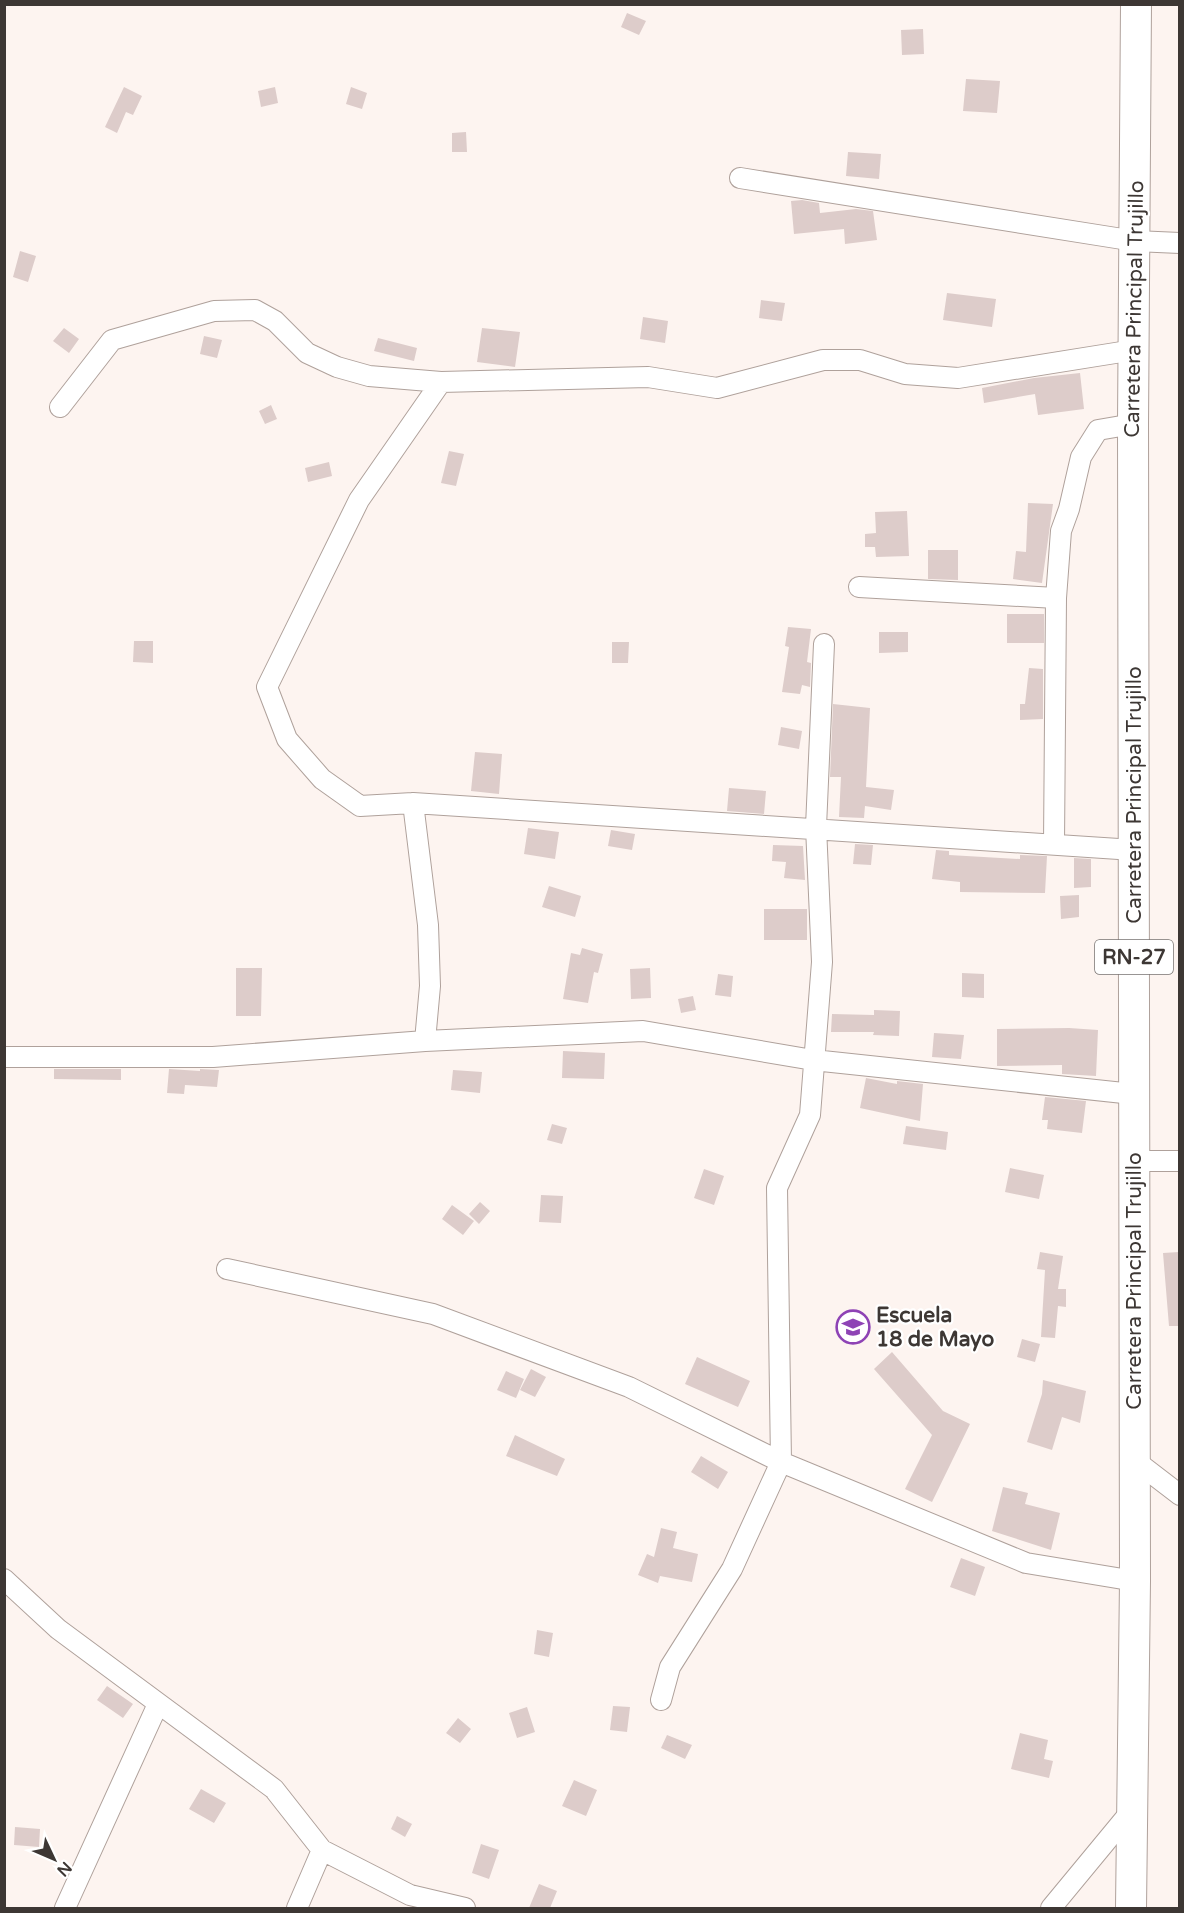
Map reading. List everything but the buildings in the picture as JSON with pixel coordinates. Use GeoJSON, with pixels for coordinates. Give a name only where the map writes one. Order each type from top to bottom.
{"type":"FeatureCollection","features":[{"type":"Feature","properties":{"kind":"main road","name":"Carretera Principal Trujillo"},"geometry":{"type":"LineString","coordinates":[[1131,1908],[1135,1581],[1133,424],[1136,4]]}},
{"type":"Feature","properties":{"kind":"street"},"geometry":{"type":"LineString","coordinates":[[740,178],[1135,241],[1179,243]]}},
{"type":"Feature","properties":{"kind":"street"},"geometry":{"type":"LineString","coordinates":[[60,407],[112,340],[214,311],[255,309],[275,321],[307,353],[337,367],[369,376],[441,382],[648,377],[717,388],[823,360],[860,360],[905,374],[958,378],[1134,350]]}},
{"type":"Feature","properties":{"kind":"street"},"geometry":{"type":"LineString","coordinates":[[441,382],[359,500],[267,687],[287,739],[322,779],[360,806],[413,803],[816,827],[1134,850]]}},
{"type":"Feature","properties":{"kind":"street"},"geometry":{"type":"LineString","coordinates":[[1054,844],[1056,598],[1061,531],[1069,509],[1081,457],[1098,430],[1133,424]]}},
{"type":"Feature","properties":{"kind":"street"},"geometry":{"type":"LineString","coordinates":[[859,587],[1056,598]]}},
{"type":"Feature","properties":{"kind":"street"},"geometry":{"type":"LineString","coordinates":[[661,1700],[669,1667],[732,1569],[781,1462],[777,1188],[810,1115],[822,962],[816,827],[824,644]]}},
{"type":"Feature","properties":{"kind":"street"},"geometry":{"type":"LineString","coordinates":[[413,803],[428,925],[430,986],[425,1041]]}},
{"type":"Feature","properties":{"kind":"street"},"geometry":{"type":"LineString","coordinates":[[4,1057],[213,1057],[425,1041],[643,1031],[813,1060],[1133,1094]]}},
{"type":"Feature","properties":{"kind":"street"},"geometry":{"type":"LineString","coordinates":[[1134,1161],[1179,1161]]}},
{"type":"Feature","properties":{"kind":"street"},"geometry":{"type":"LineString","coordinates":[[227,1269],[433,1314],[629,1387],[781,1462],[1026,1563],[1135,1581]]}},
{"type":"Feature","properties":{"kind":"street"},"geometry":{"type":"LineString","coordinates":[[1133,1459],[1179,1495]]}},
{"type":"Feature","properties":{"kind":"street"},"geometry":{"type":"LineString","coordinates":[[4,1579],[58,1629],[274,1789],[322,1850],[410,1895],[465,1908]]}},
{"type":"Feature","properties":{"kind":"street"},"geometry":{"type":"LineString","coordinates":[[65,1908],[158,1704]]}},
{"type":"Feature","properties":{"kind":"street"},"geometry":{"type":"LineString","coordinates":[[1051,1908],[1132,1810]]}},
{"type":"Feature","properties":{"kind":"street"},"geometry":{"type":"LineString","coordinates":[[297,1908],[322,1850]]}},
{"type":"Feature","properties":{"kind":"place","name":"Escuela 18 de Mayo"},"geometry":{"type":"Point","coordinates":[853,1327]}}]}
